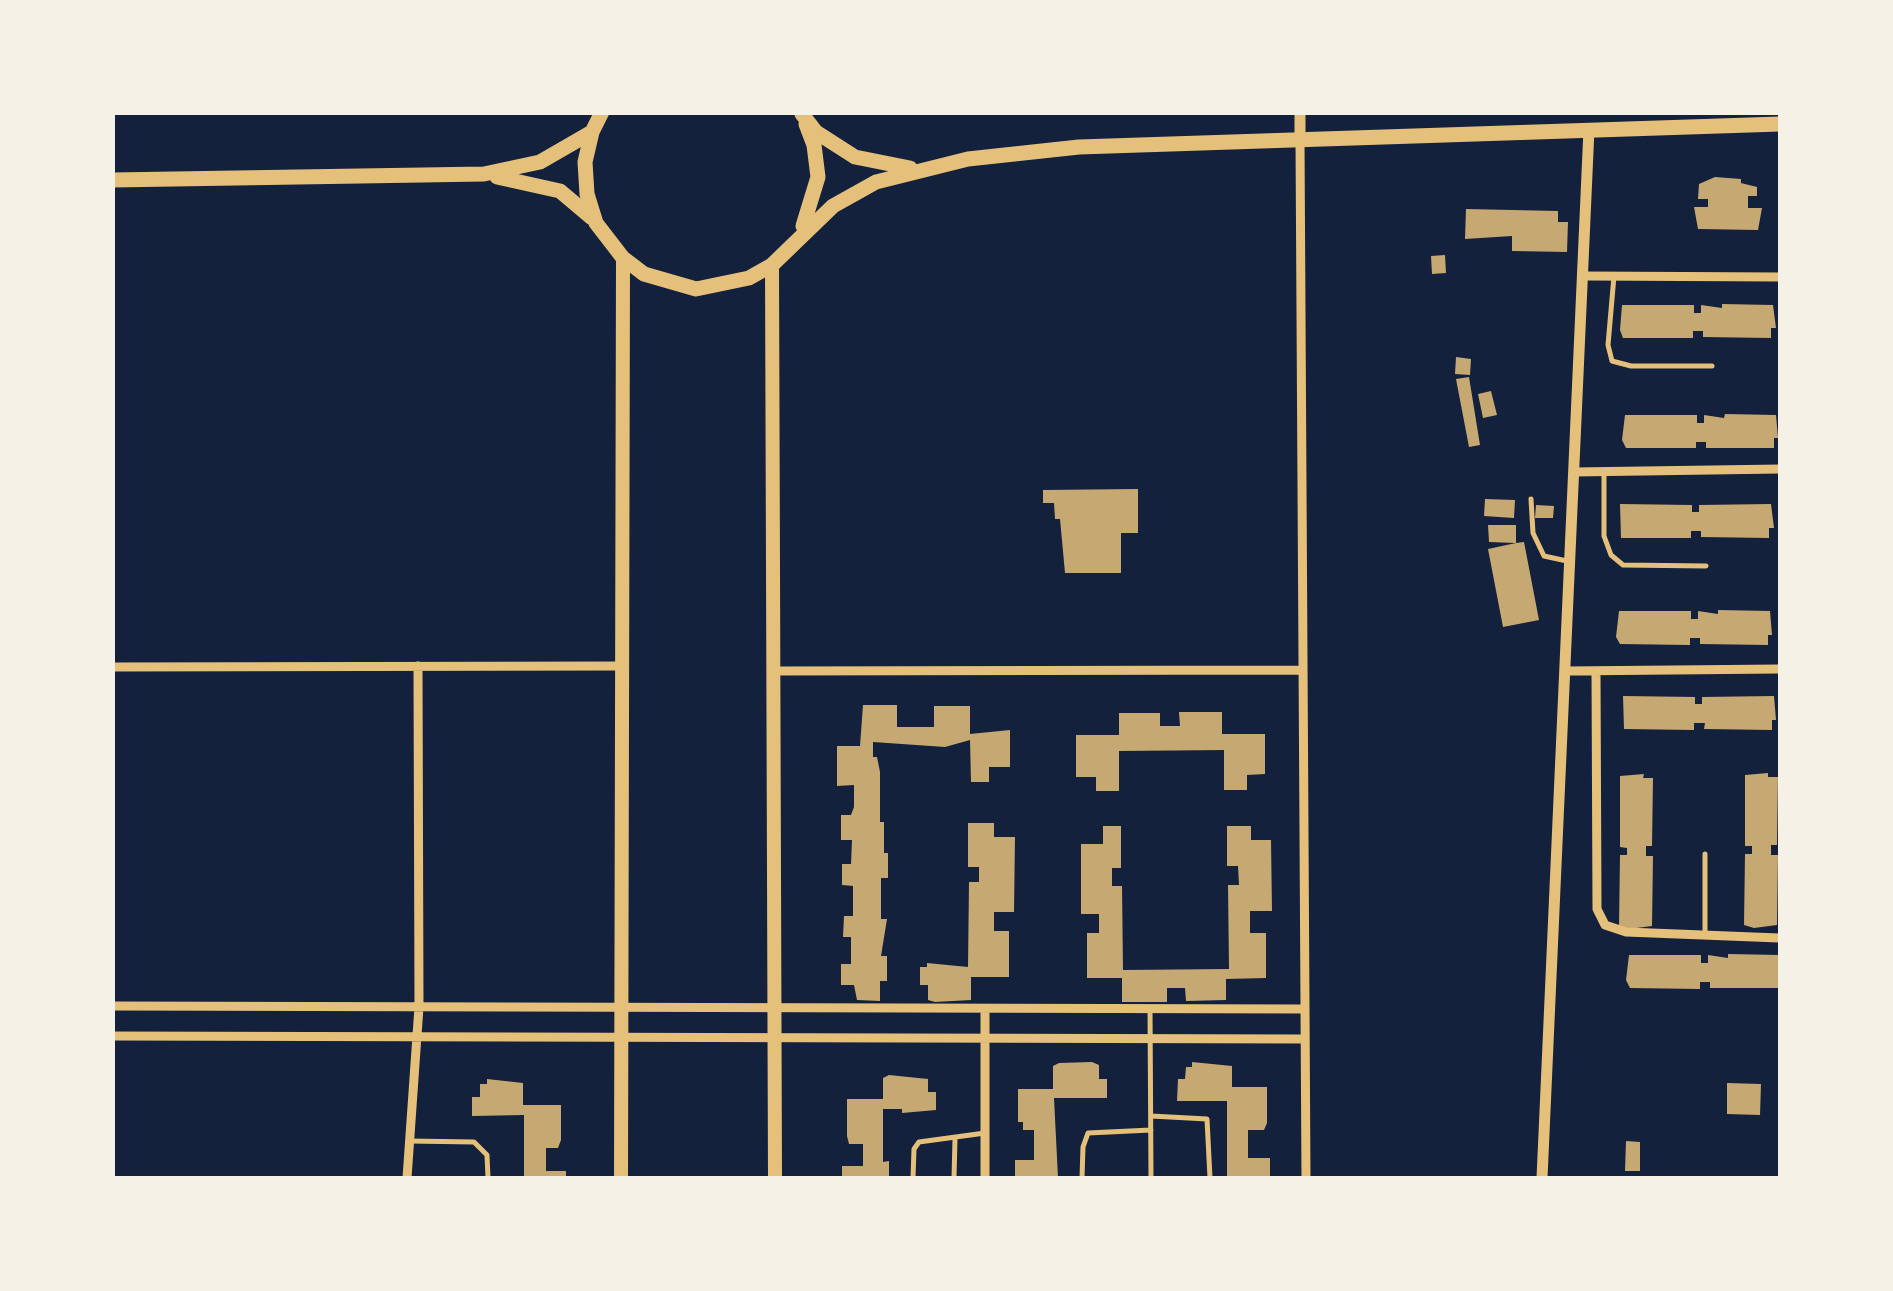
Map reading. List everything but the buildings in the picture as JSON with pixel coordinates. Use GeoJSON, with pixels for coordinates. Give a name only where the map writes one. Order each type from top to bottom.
{"type":"FeatureCollection","features":[{"type":"Feature","properties":{"kind":"main road"},"geometry":{"type":"LineString","coordinates":[[596,223],[586,194],[585,162],[592,132],[602,112]]}},
{"type":"Feature","properties":{"kind":"main road"},"geometry":{"type":"LineString","coordinates":[[801,114],[816,132],[856,157],[900,168],[1060,149],[1780,124]]}},
{"type":"Feature","properties":{"kind":"main road"},"geometry":{"type":"LineString","coordinates":[[797,239],[812,210],[818,177],[814,145],[801,114]]}},
{"type":"Feature","properties":{"kind":"main road"},"geometry":{"type":"LineString","coordinates":[[112,180],[484,174],[540,162],[592,132]]}},
{"type":"Feature","properties":{"kind":"main road"},"geometry":{"type":"LineString","coordinates":[[484,174],[560,191],[596,223],[622,258],[670,284],[696,288],[736,282],[772,265],[854,192],[924,168]]}},
{"type":"Feature","properties":{"kind":"main road"},"geometry":{"type":"LineString","coordinates":[[621,1178],[622,258]]}},
{"type":"Feature","properties":{"kind":"main road"},"geometry":{"type":"LineString","coordinates":[[772,265],[775,1178]]}},
{"type":"Feature","properties":{"kind":"street"},"geometry":{"type":"LineString","coordinates":[[1300,112],[1306,1178]]}},
{"type":"Feature","properties":{"kind":"street"},"geometry":{"type":"LineString","coordinates":[[1542,1178],[1589,129]]}},
{"type":"Feature","properties":{"kind":"street"},"geometry":{"type":"LineString","coordinates":[[1584,276],[1780,277]]}},
{"type":"Feature","properties":{"kind":"street"},"geometry":{"type":"LineString","coordinates":[[1574,472],[1780,469]]}},
{"type":"Feature","properties":{"kind":"street"},"geometry":{"type":"LineString","coordinates":[[407,1178],[419,1007],[418,666]]}},
{"type":"Feature","properties":{"kind":"street"},"geometry":{"type":"LineString","coordinates":[[112,667],[620,666]]}},
{"type":"Feature","properties":{"kind":"street"},"geometry":{"type":"LineString","coordinates":[[1565,672],[1780,669]]}},
{"type":"Feature","properties":{"kind":"street"},"geometry":{"type":"LineString","coordinates":[[773,671],[1303,670]]}},
{"type":"Feature","properties":{"kind":"street"},"geometry":{"type":"LineString","coordinates":[[1596,671],[1597,909],[1605,925],[1626,932],[1779,938]]}},
{"type":"Feature","properties":{"kind":"street"},"geometry":{"type":"LineString","coordinates":[[112,1006],[1304,1008]]}},
{"type":"Feature","properties":{"kind":"street"},"geometry":{"type":"LineString","coordinates":[[985,1178],[986,1009]]}},
{"type":"Feature","properties":{"kind":"street"},"geometry":{"type":"LineString","coordinates":[[112,1036],[1305,1039]]}},
{"type":"Feature","properties":{"kind":"lane"},"geometry":{"type":"LineString","coordinates":[[1614,276],[1608,345],[1612,361],[1631,366],[1712,366]]}},
{"type":"Feature","properties":{"kind":"lane"},"geometry":{"type":"LineString","coordinates":[[1604,472],[1604,536],[1611,555],[1624,565],[1706,566]]}},
{"type":"Feature","properties":{"kind":"lane"},"geometry":{"type":"LineString","coordinates":[[1531,499],[1533,534],[1544,556],[1570,561]]}},
{"type":"Feature","properties":{"kind":"lane"},"geometry":{"type":"LineString","coordinates":[[1705,854],[1705,935]]}},
{"type":"Feature","properties":{"kind":"lane"},"geometry":{"type":"LineString","coordinates":[[1150,1009],[1152,1178]]}},
{"type":"Feature","properties":{"kind":"lane"},"geometry":{"type":"LineString","coordinates":[[1150,1116],[1207,1119],[1210,1178]]}},
{"type":"Feature","properties":{"kind":"lane"},"geometry":{"type":"LineString","coordinates":[[1082,1178],[1083,1147],[1088,1134],[1151,1130]]}},
{"type":"Feature","properties":{"kind":"lane"},"geometry":{"type":"LineString","coordinates":[[913,1178],[914,1149],[919,1142],[985,1133]]}},
{"type":"Feature","properties":{"kind":"lane"},"geometry":{"type":"LineString","coordinates":[[954,1139],[954,1178]]}},
{"type":"Feature","properties":{"kind":"lane"},"geometry":{"type":"LineString","coordinates":[[407,1141],[474,1142],[487,1156],[488,1178]]}}]}
